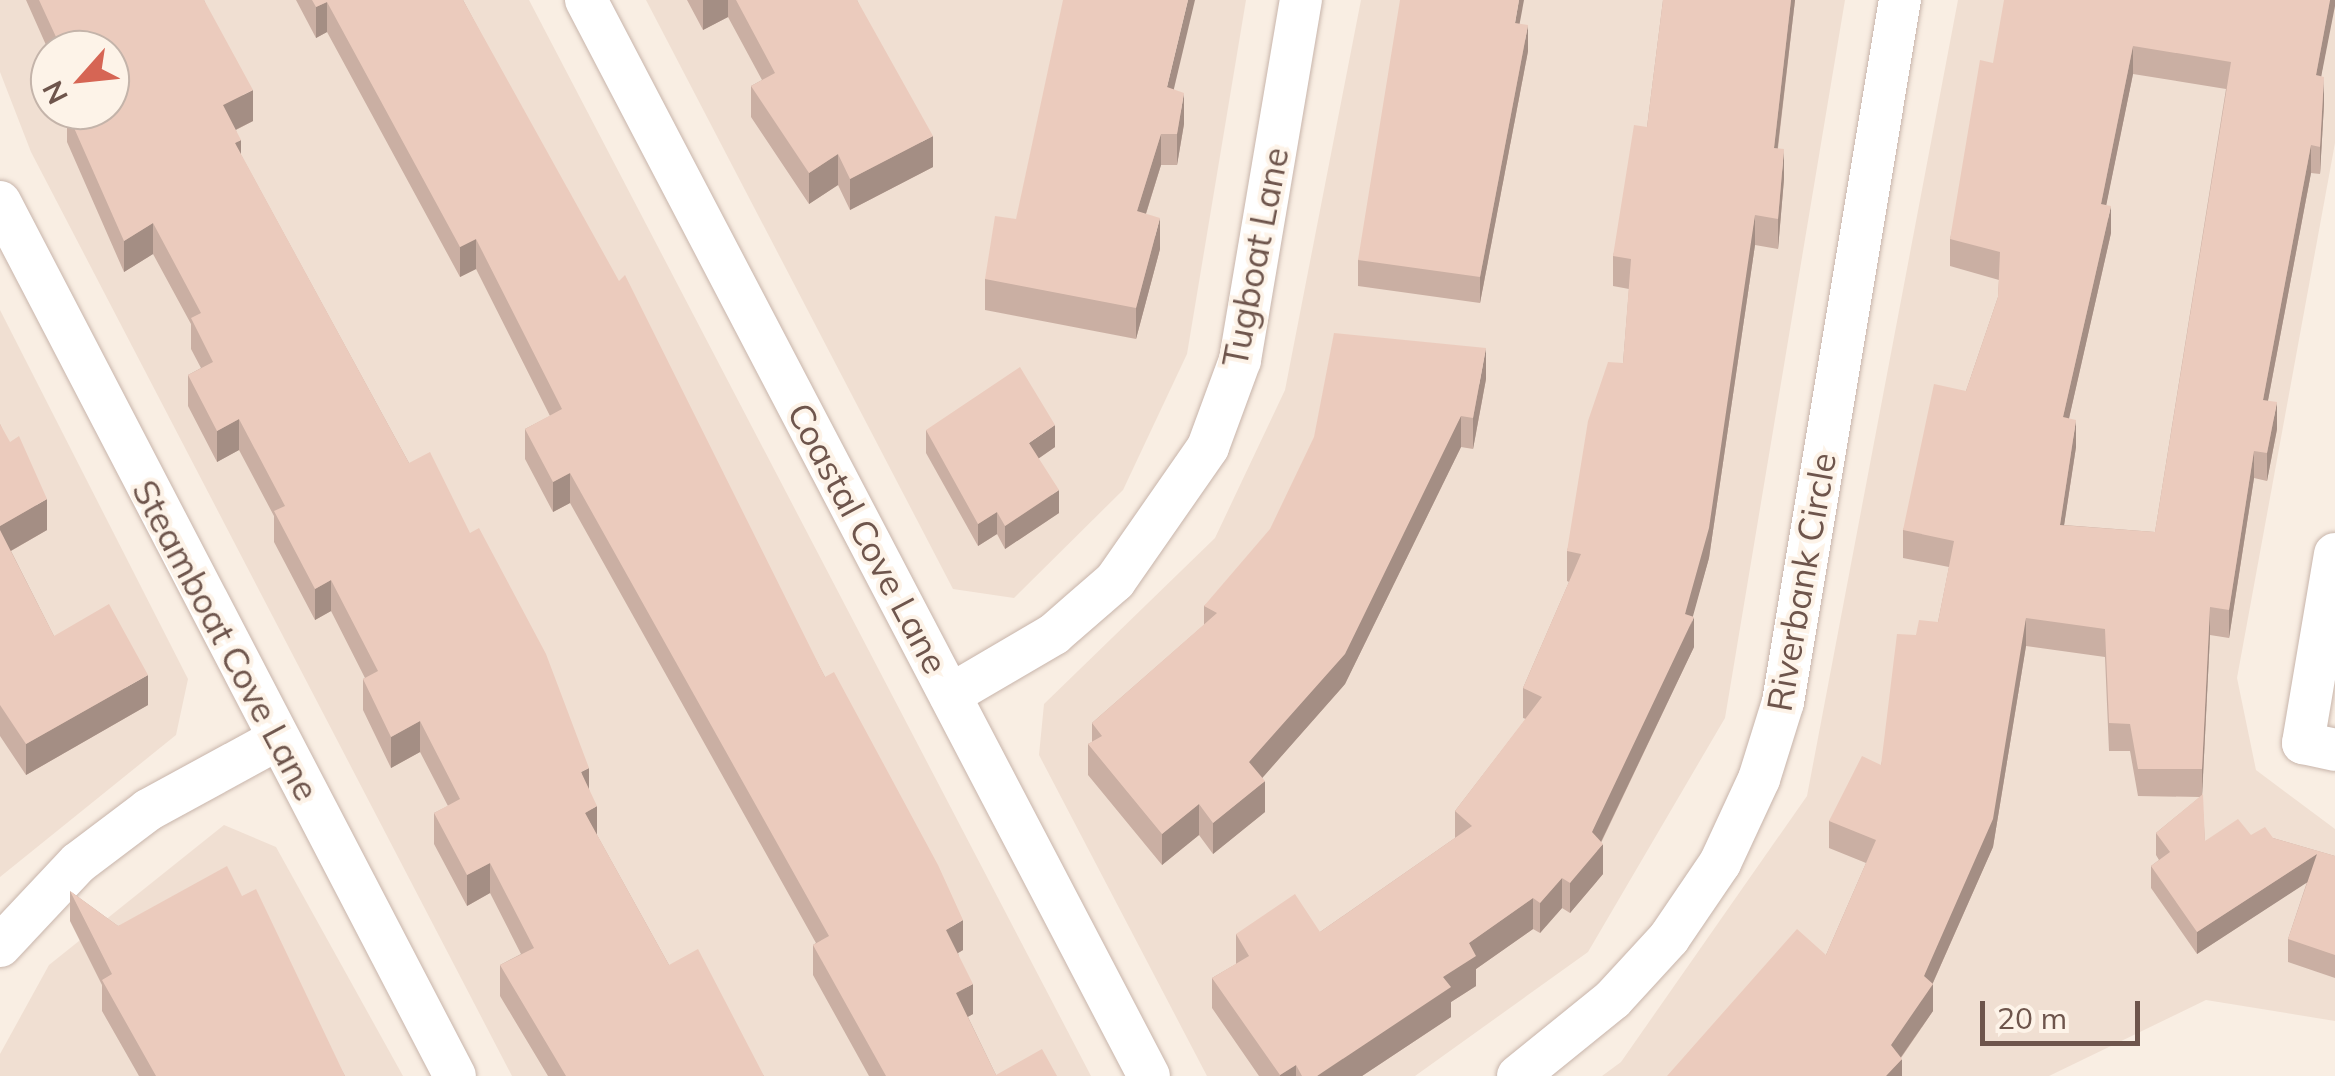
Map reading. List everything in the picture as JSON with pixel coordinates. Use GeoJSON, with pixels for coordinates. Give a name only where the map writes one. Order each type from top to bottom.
{"type":"FeatureCollection","features":[{"type":"Feature","properties":{"kind":"street","name":"Coastal Cove Lane"},"geometry":{"type":"LineString","coordinates":[[586,0],[1149,1076]]}},
{"type":"Feature","properties":{"kind":"street","name":"Tugboat Lane"},"geometry":{"type":"LineString","coordinates":[[950,694],[1054,634],[1114,581],[1208,447],[1240,360],[1301,0]]}},
{"type":"Feature","properties":{"kind":"street","name":"Riverbank Circle"},"geometry":{"type":"LineString","coordinates":[[1518,1076],[1614,999],[1669,938],[1720,863],[1759,779],[1783,702],[1900,0]]}},
{"type":"Feature","properties":{"kind":"street","name":"Steamboat Cove Lane"},"geometry":{"type":"LineString","coordinates":[[0,202],[454,1076]]}},
{"type":"Feature","properties":{"kind":"street"},"geometry":{"type":"LineString","coordinates":[[2335,554],[2304,744],[2335,750]]}},
{"type":"Feature","properties":{"kind":"street"},"geometry":{"type":"LineString","coordinates":[[0,946],[78,863],[148,810],[278,739]]}},
{"type":"Feature","properties":{"kind":"shaded area"},"geometry":{"type":"Polygon","coordinates":[[[0,0],[529,0],[1091,1076],[512,1076],[31,152],[0,72],[0,0]]]}},
{"type":"Feature","properties":{"kind":"shaded area"},"geometry":{"type":"Polygon","coordinates":[[[646,0],[1246,0],[1187,354],[1123,490],[1014,598],[953,589],[646,0]]]}},
{"type":"Feature","properties":{"kind":"shaded area"},"geometry":{"type":"Polygon","coordinates":[[[1361,0],[1845,0],[1725,718],[1588,952],[1415,1076],[1207,1076],[1039,755],[1044,704],[1215,538],[1285,390],[1361,0]]]}},
{"type":"Feature","properties":{"kind":"shaded area"},"geometry":{"type":"Polygon","coordinates":[[[1958,0],[2335,0],[2335,143],[2237,678],[2256,770],[2335,829],[2335,1021],[2206,1000],[2049,1076],[1602,1076],[1621,1062],[1807,796],[1958,0]]]}},
{"type":"Feature","properties":{"kind":"shaded area"},"geometry":{"type":"Polygon","coordinates":[[[0,310],[188,679],[176,735],[0,877],[0,310]]]}},
{"type":"Feature","properties":{"kind":"shaded area"},"geometry":{"type":"Polygon","coordinates":[[[224,825],[276,847],[403,1076],[0,1076],[0,1054],[49,965],[224,825]]]}},
{"type":"Feature","properties":{"kind":"building"},"geometry":{"type":"Polygon","coordinates":[[[39,0],[204,0],[253,90],[223,105],[241,140],[235,143],[409,463],[430,452],[470,533],[479,528],[546,654],[589,768],[581,772],[597,806],[585,813],[669,965],[698,949],[764,1076],[566,1076],[500,965],[534,948],[490,863],[467,875],[434,813],[460,799],[420,721],[391,737],[363,679],[378,671],[331,580],[315,589],[274,511],[285,506],[239,419],[217,431],[188,375],[213,362],[191,318],[201,313],[153,223],[124,241],[75,130],[130,130],[130,30],[53,30],[39,0]]]}},
{"type":"Feature","properties":{"kind":"building"},"geometry":{"type":"Polygon","coordinates":[[[312,0],[463,0],[619,281],[625,275],[825,677],[834,672],[938,865],[963,920],[946,930],[973,984],[956,993],[996,1075],[1042,1049],[1057,1076],[886,1076],[813,945],[829,936],[570,473],[553,482],[525,429],[562,409],[476,239],[460,247],[327,2],[316,7],[312,0]]]}},
{"type":"Feature","properties":{"kind":"building"},"geometry":{"type":"Polygon","coordinates":[[[736,0],[857,0],[933,136],[850,179],[838,154],[809,173],[751,86],[775,73],[736,0]]]}},
{"type":"Feature","properties":{"kind":"building"},"geometry":{"type":"Polygon","coordinates":[[[1063,0],[1188,0],[1167,87],[1184,93],[1177,134],[1161,134],[1137,211],[1160,218],[1136,308],[985,279],[995,216],[1016,219],[1063,0]]]}},
{"type":"Feature","properties":{"kind":"building"},"geometry":{"type":"Polygon","coordinates":[[[1400,0],[1519,0],[1515,23],[1528,25],[1480,277],[1358,260],[1400,0]]]}},
{"type":"Feature","properties":{"kind":"building"},"geometry":{"type":"Polygon","coordinates":[[[1663,0],[1791,0],[1774,148],[1784,149],[1778,219],[1755,215],[1709,528],[1685,614],[1694,617],[1592,832],[1603,844],[1570,883],[1562,878],[1540,903],[1533,898],[1469,943],[1476,956],[1443,977],[1451,987],[1317,1076],[1302,1076],[1296,1065],[1280,1075],[1212,978],[1249,956],[1236,934],[1295,894],[1320,932],[1472,826],[1455,811],[1542,697],[1523,688],[1581,554],[1567,551],[1588,421],[1608,362],[1623,363],[1631,259],[1613,256],[1634,125],[1647,127],[1663,0]]]}},
{"type":"Feature","properties":{"kind":"building"},"geometry":{"type":"Polygon","coordinates":[[[2004,0],[2330,0],[2316,75],[2324,77],[2320,147],[2311,145],[2263,400],[2277,402],[2267,453],[2254,451],[2229,610],[2210,607],[2202,769],[2138,769],[2130,724],[2109,723],[2105,629],[2026,618],[1993,819],[1924,976],[1933,984],[1891,1045],[1902,1059],[1886,1076],[1667,1076],[1797,929],[1826,955],[1876,840],[1829,821],[1862,756],[1881,765],[1897,634],[1916,635],[1919,620],[1938,622],[1954,541],[1903,530],[1934,384],[1966,391],[1998,297],[2000,252],[1950,239],[1980,60],[1993,63],[2004,0]],[[2133,46],[2101,204],[2111,206],[2063,417],[2076,420],[2060,525],[2155,532],[2231,62],[2133,46]]]}},
{"type":"Feature","properties":{"kind":"building"},"geometry":{"type":"Polygon","coordinates":[[[1334,333],[1486,348],[1473,418],[1461,416],[1345,654],[1249,762],[1265,781],[1213,823],[1199,804],[1162,834],[1088,744],[1102,736],[1092,723],[1217,613],[1204,606],[1270,529],[1314,437],[1334,333]]]}},
{"type":"Feature","properties":{"kind":"building"},"geometry":{"type":"Polygon","coordinates":[[[1020,367],[1055,425],[1029,443],[1059,490],[1005,526],[997,512],[978,524],[926,430],[1020,367]]]}},
{"type":"Feature","properties":{"kind":"building"},"geometry":{"type":"Polygon","coordinates":[[[0,424],[10,442],[19,436],[47,499],[0,526],[0,424]]]}},
{"type":"Feature","properties":{"kind":"building"},"geometry":{"type":"Polygon","coordinates":[[[0,530],[54,636],[109,604],[148,675],[26,744],[0,705],[0,530]]]}},
{"type":"Feature","properties":{"kind":"building"},"geometry":{"type":"Polygon","coordinates":[[[2203,794],[2205,841],[2238,819],[2251,835],[2265,827],[2273,838],[2335,856],[2335,955],[2288,939],[2317,854],[2197,932],[2151,866],[2170,852],[2156,833],[2203,794]]]}},
{"type":"Feature","properties":{"kind":"building"},"geometry":{"type":"Polygon","coordinates":[[[227,866],[242,896],[256,889],[345,1076],[156,1076],[102,980],[112,974],[70,891],[118,926],[227,866]]]}}]}
